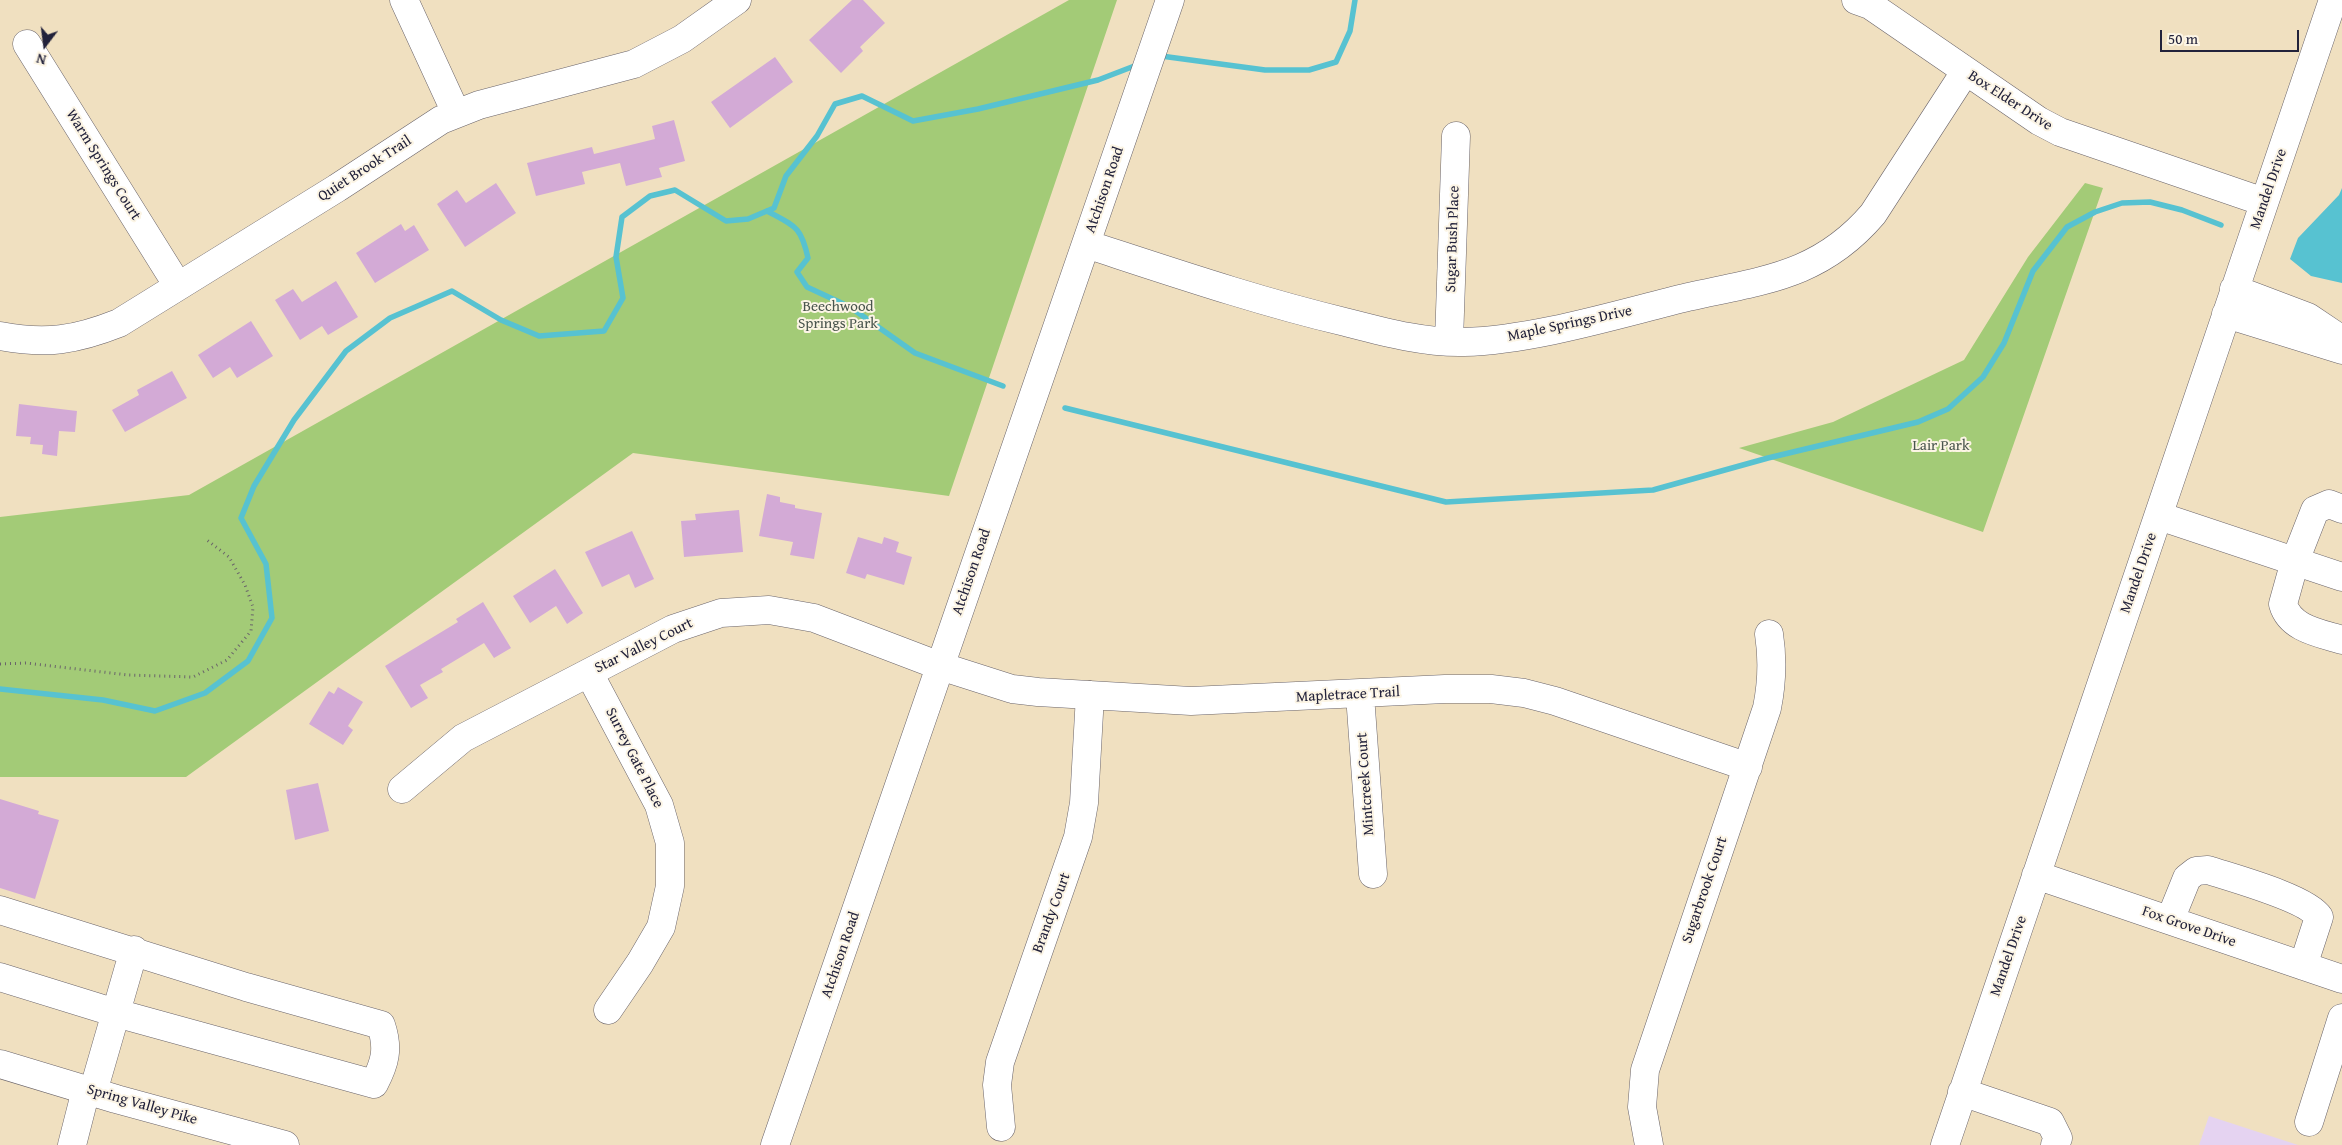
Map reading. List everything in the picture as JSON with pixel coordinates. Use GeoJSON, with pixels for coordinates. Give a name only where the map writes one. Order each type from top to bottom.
{"type":"FeatureCollection","features":[{"type":"Feature","properties":{"kind":"street"},"geometry":{"type":"LineString","coordinates":[[404,0],[456,113]]}},
{"type":"Feature","properties":{"kind":"street","name":"Quiet Brook Trail"},"geometry":{"type":"LineString","coordinates":[[0,336],[25,341],[50,342],[92,334],[119,323],[441,120],[456,113],[634,64],[682,39],[737,0]]}},
{"type":"Feature","properties":{"kind":"street","name":"Atchison Road"},"geometry":{"type":"LineString","coordinates":[[775,1145],[1170,0]]}},
{"type":"Feature","properties":{"kind":"street","name":"Box Elder Drive"},"geometry":{"type":"LineString","coordinates":[[1856,0],[1870,5],[1965,72],[2039,121],[2060,132],[2264,202]]}},
{"type":"Feature","properties":{"kind":"street","name":"Mandel Drive"},"geometry":{"type":"LineString","coordinates":[[1944,1145],[2333,0]]}},
{"type":"Feature","properties":{"kind":"street","name":"Warm Springs Court"},"geometry":{"type":"LineString","coordinates":[[27,44],[178,286]]}},
{"type":"Feature","properties":{"kind":"street","name":"Maple Springs Drive"},"geometry":{"type":"LineString","coordinates":[[1086,244],[1256,299],[1399,336],[1449,341],[1494,340],[1539,332],[1781,276],[1821,259],[1840,248],[1858,232],[1873,214],[1965,72]]}},
{"type":"Feature","properties":{"kind":"street","name":"Sugar Bush Place"},"geometry":{"type":"LineString","coordinates":[[1449,341],[1456,136]]}},
{"type":"Feature","properties":{"kind":"street"},"geometry":{"type":"LineString","coordinates":[[2230,302],[2308,317],[2342,340]]}},
{"type":"Feature","properties":{"kind":"street"},"geometry":{"type":"LineString","coordinates":[[2230,302],[2342,350]]}},
{"type":"Feature","properties":{"kind":"street"},"geometry":{"type":"LineString","coordinates":[[2342,509],[2329,504],[2315,510],[2295,561],[2283,604],[2292,621],[2307,629],[2342,640]]}},
{"type":"Feature","properties":{"kind":"street"},"geometry":{"type":"LineString","coordinates":[[2159,516],[2342,577]]}},
{"type":"Feature","properties":{"kind":"street","name":"Star Valley Court"},"geometry":{"type":"LineString","coordinates":[[402,789],[463,738],[673,629],[721,613],[769,610],[814,618],[940,666]]}},
{"type":"Feature","properties":{"kind":"street","name":"Sugarbrook Court"},"geometry":{"type":"LineString","coordinates":[[1649,1145],[1642,1107],[1645,1070],[1768,708],[1772,684],[1773,658],[1770,634]]}},
{"type":"Feature","properties":{"kind":"street","name":"Mapletrace Trail"},"geometry":{"type":"LineString","coordinates":[[940,666],[1012,689],[1191,701],[1360,695],[1445,689],[1491,689],[1524,693],[1555,700],[1748,767]]}},
{"type":"Feature","properties":{"kind":"street","name":"Surrey Gate Place"},"geometry":{"type":"LineString","coordinates":[[589,673],[659,805],[670,844],[670,886],[661,927],[640,963],[608,1010]]}},
{"type":"Feature","properties":{"kind":"street","name":"Brandy Court"},"geometry":{"type":"LineString","coordinates":[[1001,1127],[997,1093],[1000,1062],[1078,837],[1084,803],[1090,695]]}},
{"type":"Feature","properties":{"kind":"street","name":"Mintcreek Court"},"geometry":{"type":"LineString","coordinates":[[1360,695],[1373,874]]}},
{"type":"Feature","properties":{"kind":"street"},"geometry":{"type":"LineString","coordinates":[[2170,920],[2187,878],[2196,871],[2208,870],[2296,900],[2314,910],[2319,917],[2303,966]]}},
{"type":"Feature","properties":{"kind":"street","name":"Fox Grove Drive"},"geometry":{"type":"LineString","coordinates":[[2036,875],[2342,979]]}},
{"type":"Feature","properties":{"kind":"street"},"geometry":{"type":"LineString","coordinates":[[0,910],[134,950],[246,987],[382,1026],[387,1043],[382,1068],[374,1084],[116,1013],[0,977]]}},
{"type":"Feature","properties":{"kind":"street"},"geometry":{"type":"LineString","coordinates":[[72,1145],[116,1013],[134,950]]}},
{"type":"Feature","properties":{"kind":"street"},"geometry":{"type":"LineString","coordinates":[[2309,1122],[2342,1018]]}},
{"type":"Feature","properties":{"kind":"street","name":"Spring Valley Pike"},"geometry":{"type":"LineString","coordinates":[[0,1064],[89,1091],[285,1145]]}},
{"type":"Feature","properties":{"kind":"street"},"geometry":{"type":"LineString","coordinates":[[1962,1092],[2050,1122],[2058,1138],[2056,1145]]}},
{"type":"Feature","properties":{"kind":"path"},"geometry":{"type":"LineString","coordinates":[[0,664],[26,663],[128,675],[193,677],[227,660],[251,631],[253,607],[245,585],[229,557],[207,540]]}},
{"type":"Feature","properties":{"kind":"shaded area"},"geometry":{"type":"Polygon","coordinates":[[[2209,1116],[2298,1145],[2199,1145],[2209,1116]]]}},
{"type":"Feature","properties":{"kind":"green space","name":"Beechwood Springs Park"},"geometry":{"type":"Polygon","coordinates":[[[1069,0],[1117,0],[949,496],[633,453],[186,777],[0,777],[0,517],[189,495],[1069,0]]]}},
{"type":"Feature","properties":{"kind":"green space","name":"Lair Park"},"geometry":{"type":"Polygon","coordinates":[[[2085,183],[2103,188],[1983,532],[1739,448],[1833,422],[1964,360],[2028,257],[2085,183]]]}},
{"type":"Feature","properties":{"kind":"water"},"geometry":{"type":"Polygon","coordinates":[[[2342,188],[2342,283],[2311,276],[2290,259],[2298,238],[2339,195],[2342,188]]]}},
{"type":"Feature","properties":{"kind":"building"},"geometry":{"type":"Polygon","coordinates":[[[852,0],[863,0],[885,23],[860,47],[863,51],[841,73],[809,40],[852,0]]]}},
{"type":"Feature","properties":{"kind":"building"},"geometry":{"type":"Polygon","coordinates":[[[775,57],[793,82],[730,128],[711,102],[775,57]]]}},
{"type":"Feature","properties":{"kind":"building"},"geometry":{"type":"Polygon","coordinates":[[[674,120],[685,161],[659,168],[662,177],[626,186],[620,163],[582,172],[585,184],[536,196],[527,163],[592,147],[594,154],[655,139],[652,126],[674,120]]]}},
{"type":"Feature","properties":{"kind":"building"},"geometry":{"type":"Polygon","coordinates":[[[496,183],[516,213],[465,247],[437,204],[457,190],[466,203],[496,183]]]}},
{"type":"Feature","properties":{"kind":"building"},"geometry":{"type":"Polygon","coordinates":[[[401,224],[405,231],[414,225],[429,250],[375,283],[356,253],[401,224]]]}},
{"type":"Feature","properties":{"kind":"building"},"geometry":{"type":"Polygon","coordinates":[[[336,281],[358,317],[328,335],[322,326],[300,340],[275,300],[293,289],[302,302],[336,281]]]}},
{"type":"Feature","properties":{"kind":"building"},"geometry":{"type":"Polygon","coordinates":[[[251,321],[273,356],[237,378],[230,367],[213,378],[198,355],[251,321]]]}},
{"type":"Feature","properties":{"kind":"building"},"geometry":{"type":"Polygon","coordinates":[[[172,371],[187,398],[125,432],[112,410],[139,395],[137,390],[172,371]]]}},
{"type":"Feature","properties":{"kind":"building"},"geometry":{"type":"Polygon","coordinates":[[[19,404],[77,411],[75,432],[59,431],[57,456],[42,454],[43,445],[30,444],[31,437],[16,436],[19,404]]]}},
{"type":"Feature","properties":{"kind":"building"},"geometry":{"type":"Polygon","coordinates":[[[767,494],[780,497],[780,502],[795,505],[795,508],[822,513],[814,559],[790,555],[793,542],[759,536],[767,494]]]}},
{"type":"Feature","properties":{"kind":"building"},"geometry":{"type":"Polygon","coordinates":[[[739,510],[743,552],[684,557],[681,521],[696,520],[695,514],[739,510]]]}},
{"type":"Feature","properties":{"kind":"building"},"geometry":{"type":"Polygon","coordinates":[[[632,531],[654,579],[635,588],[629,574],[602,587],[585,552],[632,531]]]}},
{"type":"Feature","properties":{"kind":"building"},"geometry":{"type":"Polygon","coordinates":[[[858,537],[882,544],[884,537],[899,542],[896,552],[912,557],[904,585],[867,574],[865,579],[846,573],[858,537]]]}},
{"type":"Feature","properties":{"kind":"building"},"geometry":{"type":"Polygon","coordinates":[[[555,569],[583,613],[567,624],[556,606],[530,623],[513,596],[555,569]]]}},
{"type":"Feature","properties":{"kind":"building"},"geometry":{"type":"Polygon","coordinates":[[[483,602],[511,648],[494,658],[484,643],[441,669],[443,672],[420,685],[428,698],[411,708],[385,666],[458,622],[456,619],[483,602]]]}},
{"type":"Feature","properties":{"kind":"building"},"geometry":{"type":"Polygon","coordinates":[[[338,687],[363,702],[348,726],[353,730],[343,745],[309,724],[329,691],[334,694],[338,687]]]}},
{"type":"Feature","properties":{"kind":"building"},"geometry":{"type":"Polygon","coordinates":[[[318,783],[329,831],[295,840],[286,790],[318,783]]]}},
{"type":"Feature","properties":{"kind":"building"},"geometry":{"type":"Polygon","coordinates":[[[0,799],[39,811],[38,814],[59,820],[35,899],[0,888],[0,799]]]}},
{"type":"Feature","properties":{"kind":"waterway"},"geometry":{"type":"LineString","coordinates":[[1158,58],[1161,56],[1265,70],[1309,70],[1336,62],[1350,31],[1355,0]]}},
{"type":"Feature","properties":{"kind":"waterway"},"geometry":{"type":"LineString","coordinates":[[0,689],[103,700],[155,711],[205,693],[248,661],[272,618],[266,564],[241,518],[254,486],[294,420],[346,351],[390,318],[452,291],[501,320],[539,336],[604,331],[623,298],[616,257],[622,217],[650,196],[675,190],[726,221],[748,219],[774,208],[786,176],[817,136],[835,104],[862,96],[913,121],[978,109],[1098,80],[1137,65]]}},
{"type":"Feature","properties":{"kind":"waterway"},"geometry":{"type":"LineString","coordinates":[[1065,408],[1446,502],[1653,490],[1768,458],[1918,422],[1948,409],[1983,377],[2004,343],[2033,271],[2067,227],[2095,212],[2122,203],[2150,202],[2182,210],[2221,225]]}},
{"type":"Feature","properties":{"kind":"waterway"},"geometry":{"type":"LineString","coordinates":[[767,211],[790,224],[803,239],[808,258],[797,272],[807,287],[850,307],[915,353],[1003,386]]}}]}
